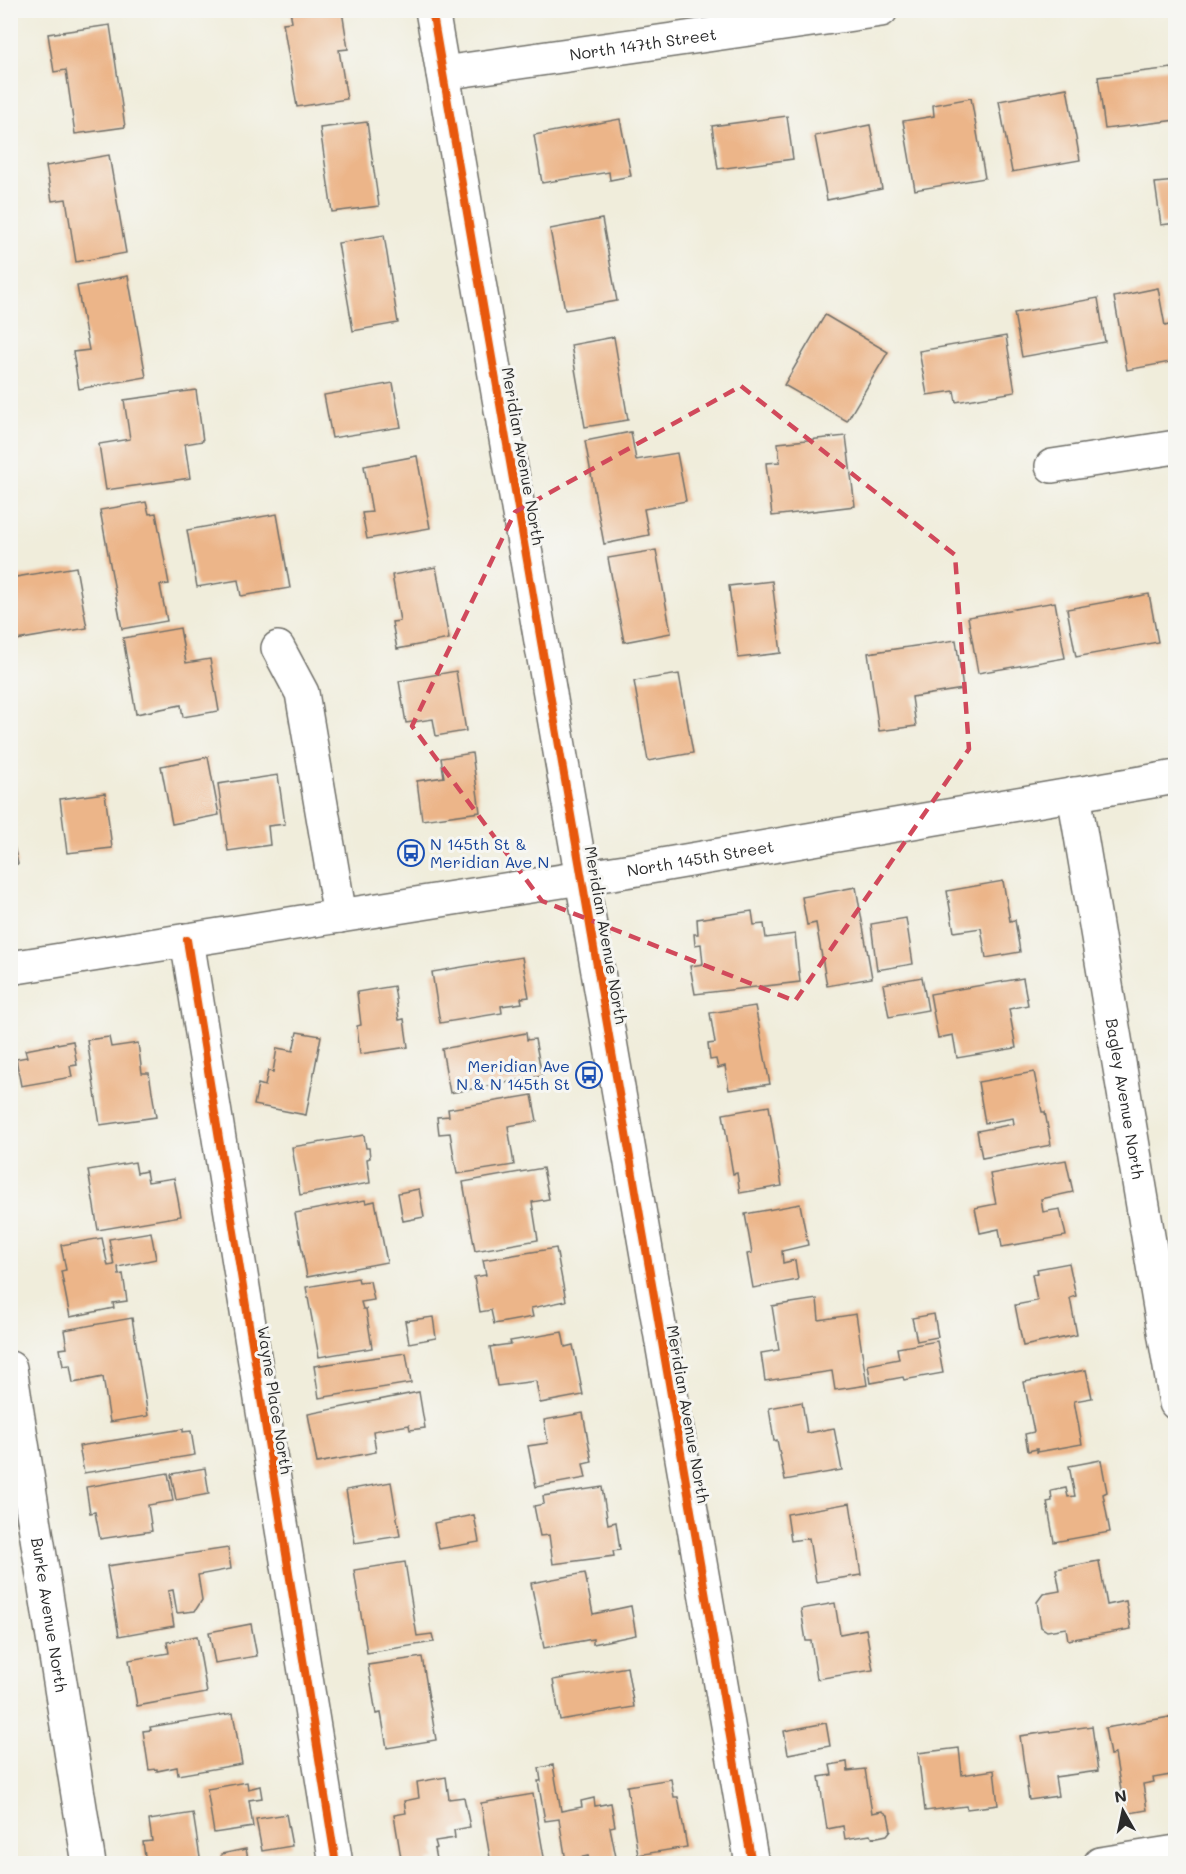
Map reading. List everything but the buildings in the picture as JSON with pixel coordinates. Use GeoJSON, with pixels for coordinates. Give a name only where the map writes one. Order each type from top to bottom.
{"type":"FeatureCollection","features":[{"type":"Feature","properties":{"kind":"street","name":"Meridian Avenue North"},"geometry":{"type":"LineString","coordinates":[[432,10],[752,1863]]}},
{"type":"Feature","properties":{"kind":"street","name":"North 147th Street"},"geometry":{"type":"LineString","coordinates":[[443,73],[880,10]]}},
{"type":"Feature","properties":{"kind":"street"},"geometry":{"type":"LineString","coordinates":[[1052,466],[1176,447]]}},
{"type":"Feature","properties":{"kind":"street"},"geometry":{"type":"LineString","coordinates":[[278,648],[302,693],[340,916]]}},
{"type":"Feature","properties":{"kind":"street","name":"North 145th Street"},"geometry":{"type":"LineString","coordinates":[[10,968],[582,877],[1176,777]]}},
{"type":"Feature","properties":{"kind":"street","name":"Bagley Avenue North"},"geometry":{"type":"LineString","coordinates":[[1074,794],[1176,1403]]}},
{"type":"Feature","properties":{"kind":"street","name":"Wayne Place North"},"geometry":{"type":"LineString","coordinates":[[188,940],[336,1863]]}},
{"type":"Feature","properties":{"kind":"street","name":"Burke Avenue North"},"geometry":{"type":"LineString","coordinates":[[10,1368],[88,1863]]}},
{"type":"Feature","properties":{"kind":"street"},"geometry":{"type":"LineString","coordinates":[[1100,1863],[1176,1852]]}},
{"type":"Feature","properties":{"kind":"highlighted area"},"geometry":{"type":"Polygon","coordinates":[[[741,386],[955,555],[969,749],[795,1001],[542,901],[412,726],[515,512],[741,386]]]}},
{"type":"Feature","properties":{"kind":"cycle path"},"geometry":{"type":"LineString","coordinates":[[432,10],[752,1864]]}},
{"type":"Feature","properties":{"kind":"cycle path"},"geometry":{"type":"LineString","coordinates":[[187,940],[336,1864]]}},
{"type":"Feature","properties":{"kind":"place","name":"N 145th St & Meridian Ave N"},"geometry":{"type":"Point","coordinates":[411,853]}},
{"type":"Feature","properties":{"kind":"place","name":"Meridian Ave N & N 145th St"},"geometry":{"type":"Point","coordinates":[589,1075]}}]}
